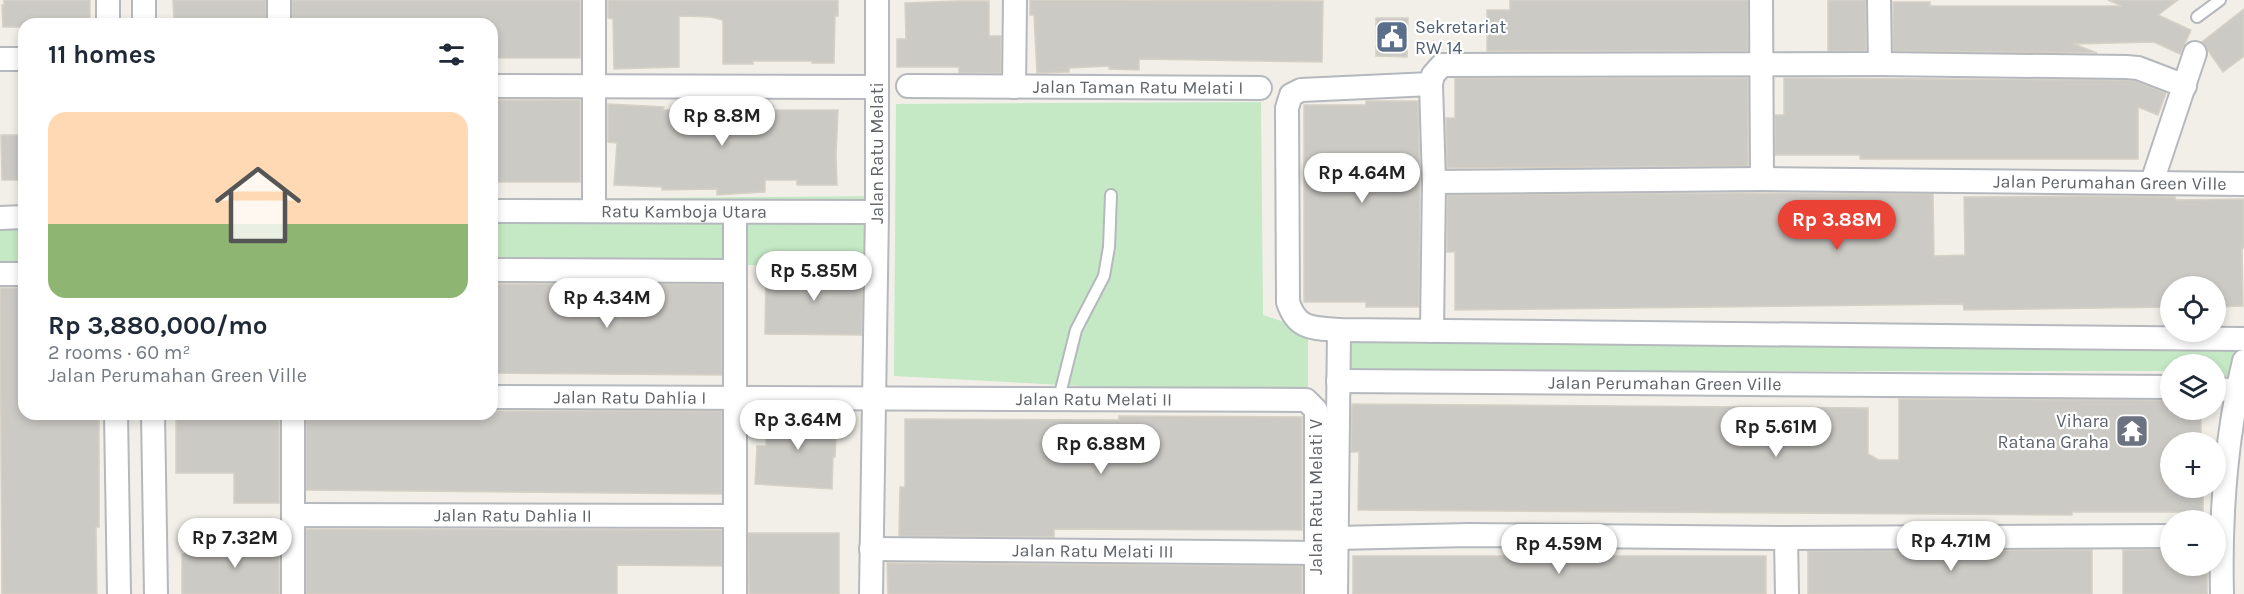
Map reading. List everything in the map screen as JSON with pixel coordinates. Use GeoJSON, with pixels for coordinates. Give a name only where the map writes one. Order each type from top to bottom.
{"type":"FeatureCollection","features":[{"type":"Feature","properties":{"kind":"street"},"geometry":{"type":"LineString","coordinates":[[108,0],[108,18]]}},
{"type":"Feature","properties":{"kind":"street"},"geometry":{"type":"LineString","coordinates":[[144,0],[144,18]]}},
{"type":"Feature","properties":{"kind":"street"},"geometry":{"type":"LineString","coordinates":[[279,0],[279,18]]}},
{"type":"Feature","properties":{"kind":"street"},"geometry":{"type":"LineString","coordinates":[[594,0],[594,211]]}},
{"type":"Feature","properties":{"kind":"street","name":"Jalan Ratu Melati"},"geometry":{"type":"LineString","coordinates":[[871,594],[877,212],[877,0]]}},
{"type":"Feature","properties":{"kind":"street","name":"Jalan Taman Ratu Melati I"},"geometry":{"type":"LineString","coordinates":[[1014,87],[1015,0]]}},
{"type":"Feature","properties":{"kind":"street"},"geometry":{"type":"LineString","coordinates":[[1761,0],[1762,179]]}},
{"type":"Feature","properties":{"kind":"street"},"geometry":{"type":"LineString","coordinates":[[1880,0],[1880,64]]}},
{"type":"Feature","properties":{"kind":"street"},"geometry":{"type":"LineString","coordinates":[[2152,182],[2195,53]]}},
{"type":"Feature","properties":{"kind":"street"},"geometry":{"type":"LineString","coordinates":[[0,59],[18,59]]}},
{"type":"Feature","properties":{"kind":"street"},"geometry":{"type":"LineString","coordinates":[[1432,331],[1434,182],[1431,84],[1434,72],[1442,64],[1880,64],[2126,67],[2143,70],[2185,86]]}},
{"type":"Feature","properties":{"kind":"street"},"geometry":{"type":"LineString","coordinates":[[1431,84],[1301,90],[1291,95],[1287,108],[1288,302],[1292,314],[1299,322],[1310,327],[1339,330],[2244,339]]}},
{"type":"Feature","properties":{"kind":"street"},"geometry":{"type":"LineString","coordinates":[[498,86],[877,87]]}},
{"type":"Feature","properties":{"kind":"street","name":"Jalan Taman Ratu Melati I"},"geometry":{"type":"LineString","coordinates":[[908,86],[1260,88]]}},
{"type":"Feature","properties":{"kind":"street","name":"Jalan Perumahan Green Ville"},"geometry":{"type":"LineString","coordinates":[[1434,182],[1762,179],[2244,184]]}},
{"type":"Feature","properties":{"kind":"street","name":"Ratu Kamboja Utara"},"geometry":{"type":"LineString","coordinates":[[498,211],[877,212]]}},
{"type":"Feature","properties":{"kind":"street"},"geometry":{"type":"LineString","coordinates":[[735,212],[735,594]]}},
{"type":"Feature","properties":{"kind":"street"},"geometry":{"type":"LineString","coordinates":[[0,218],[18,217]]}},
{"type":"Feature","properties":{"kind":"street"},"geometry":{"type":"LineString","coordinates":[[498,270],[735,271]]}},
{"type":"Feature","properties":{"kind":"street"},"geometry":{"type":"LineString","coordinates":[[0,274],[18,274]]}},
{"type":"Feature","properties":{"kind":"street"},"geometry":{"type":"LineString","coordinates":[[1336,594],[1339,330]]}},
{"type":"Feature","properties":{"kind":"street"},"geometry":{"type":"LineString","coordinates":[[2220,510],[2232,390],[2244,361]]}},
{"type":"Feature","properties":{"kind":"street","name":"Jalan Perumahan Green Ville"},"geometry":{"type":"LineString","coordinates":[[1338,381],[2160,387]]}},
{"type":"Feature","properties":{"kind":"street","name":"Jalan Ratu Dahlia I"},"geometry":{"type":"LineString","coordinates":[[498,397],[875,397]]}},
{"type":"Feature","properties":{"kind":"street","name":"Jalan Ratu Melati II"},"geometry":{"type":"LineString","coordinates":[[875,397],[1301,399],[1310,403]]}},
{"type":"Feature","properties":{"kind":"street","name":"Jalan Ratu Melati V"},"geometry":{"type":"LineString","coordinates":[[1310,403],[1316,410],[1316,594]]}},
{"type":"Feature","properties":{"kind":"street"},"geometry":{"type":"LineString","coordinates":[[116,420],[119,594]]}},
{"type":"Feature","properties":{"kind":"street"},"geometry":{"type":"LineString","coordinates":[[153,420],[156,594]]}},
{"type":"Feature","properties":{"kind":"street"},"geometry":{"type":"LineString","coordinates":[[293,420],[293,594]]}},
{"type":"Feature","properties":{"kind":"street","name":"Jalan Ratu Dahlia II"},"geometry":{"type":"LineString","coordinates":[[293,515],[735,516]]}},
{"type":"Feature","properties":{"kind":"street"},"geometry":{"type":"LineString","coordinates":[[1336,538],[1468,535],[1786,538],[2160,536]]}},
{"type":"Feature","properties":{"kind":"street"},"geometry":{"type":"LineString","coordinates":[[1786,538],[1787,594]]}},
{"type":"Feature","properties":{"kind":"street","name":"Jalan Ratu Melati III"},"geometry":{"type":"LineString","coordinates":[[871,549],[1316,553]]}},
{"type":"Feature","properties":{"kind":"street"},"geometry":{"type":"LineString","coordinates":[[2221,576],[2222,594]]}},
{"type":"Feature","properties":{"kind":"lane"},"geometry":{"type":"LineString","coordinates":[[2197,17],[2220,0]]}},
{"type":"Feature","properties":{"kind":"lane"},"geometry":{"type":"LineString","coordinates":[[1059,398],[1076,330],[1104,276],[1109,247],[1111,195]]}},
{"type":"Feature","properties":{"kind":"green space"},"geometry":{"type":"Polygon","coordinates":[[[1261,102],[1263,315],[1308,330],[1308,398],[894,376],[896,104],[1261,102]]]}},
{"type":"Feature","properties":{"kind":"green space"},"geometry":{"type":"Polygon","coordinates":[[[883,196],[882,263],[498,269],[498,199],[883,196]]]}},
{"type":"Feature","properties":{"kind":"green space"},"geometry":{"type":"Polygon","coordinates":[[[0,205],[18,205],[18,271],[0,272],[0,205]]]}},
{"type":"Feature","properties":{"kind":"green space"},"geometry":{"type":"Polygon","coordinates":[[[1330,330],[2244,344],[2244,378],[2226,376],[2226,354],[2160,354],[2160,371],[1329,371],[1330,330]]]}},
{"type":"Feature","properties":{"kind":"building"},"geometry":{"type":"Polygon","coordinates":[[[4,0],[90,0],[90,18],[18,18],[18,27],[3,27],[2,5],[4,5],[4,0]]]}},
{"type":"Feature","properties":{"kind":"building"},"geometry":{"type":"Polygon","coordinates":[[[173,0],[266,0],[266,18],[174,18],[173,0]]]}},
{"type":"Feature","properties":{"kind":"building"},"geometry":{"type":"Polygon","coordinates":[[[292,0],[580,0],[580,58],[498,58],[498,18],[292,18],[292,0]]]}},
{"type":"Feature","properties":{"kind":"building"},"geometry":{"type":"Polygon","coordinates":[[[608,0],[838,0],[838,16],[835,16],[834,63],[753,61],[753,64],[723,64],[723,20],[710,17],[679,16],[679,67],[614,69],[613,19],[608,18],[608,0]]]}},
{"type":"Feature","properties":{"kind":"building"},"geometry":{"type":"Polygon","coordinates":[[[1030,0],[1323,1],[1322,62],[1139,59],[1139,70],[1109,69],[1109,66],[1069,68],[1069,72],[1037,73],[1034,15],[1030,15],[1030,0]]]}},
{"type":"Feature","properties":{"kind":"building"},"geometry":{"type":"Polygon","coordinates":[[[1510,0],[1748,0],[1748,51],[1487,51],[1487,10],[1510,10],[1510,0]]]}},
{"type":"Feature","properties":{"kind":"building"},"geometry":{"type":"Polygon","coordinates":[[[1828,0],[1866,0],[1866,51],[1828,51],[1828,0]]]}},
{"type":"Feature","properties":{"kind":"building"},"geometry":{"type":"Polygon","coordinates":[[[2108,0],[2178,0],[2158,15],[2191,30],[2180,54],[2154,42],[2074,44],[2097,53],[1893,51],[1893,2],[1930,2],[1930,6],[2122,6],[2108,0]]]}},
{"type":"Feature","properties":{"kind":"building"},"geometry":{"type":"Polygon","coordinates":[[[989,1],[989,36],[1001,36],[1001,73],[959,73],[959,67],[897,67],[897,39],[906,39],[905,3],[989,1]]]}},
{"type":"Feature","properties":{"kind":"building"},"geometry":{"type":"Polygon","coordinates":[[[2244,9],[2244,56],[2223,72],[2202,42],[2244,9]]]}},
{"type":"Feature","properties":{"kind":"building","name":"Sekretariat RW 14"},"geometry":{"type":"Polygon","coordinates":[[[1376,18],[1408,18],[1407,57],[1376,56],[1376,18]]]}},
{"type":"Feature","properties":{"kind":"building"},"geometry":{"type":"Polygon","coordinates":[[[1455,78],[1748,78],[1748,166],[1447,168],[1446,118],[1455,118],[1455,78]]]}},
{"type":"Feature","properties":{"kind":"building"},"geometry":{"type":"Polygon","coordinates":[[[1784,78],[2125,80],[2135,81],[2166,93],[2158,115],[2138,107],[2138,159],[1860,159],[1860,155],[1775,155],[1775,115],[1784,115],[1784,78]]]}},
{"type":"Feature","properties":{"kind":"building"},"geometry":{"type":"Polygon","coordinates":[[[498,100],[580,100],[580,182],[498,182],[498,100]]]}},
{"type":"Feature","properties":{"kind":"building"},"geometry":{"type":"Polygon","coordinates":[[[1366,101],[1418,101],[1419,307],[1366,307],[1366,302],[1304,302],[1304,105],[1366,105],[1366,101]]]}},
{"type":"Feature","properties":{"kind":"building"},"geometry":{"type":"Polygon","coordinates":[[[608,104],[664,107],[663,110],[697,110],[697,104],[721,104],[721,108],[755,109],[755,105],[773,106],[773,110],[838,110],[837,185],[797,185],[797,180],[765,180],[765,192],[717,195],[717,189],[662,190],[662,187],[614,185],[617,143],[608,142],[608,104]]]}},
{"type":"Feature","properties":{"kind":"building"},"geometry":{"type":"Polygon","coordinates":[[[1,135],[18,135],[18,180],[2,180],[1,135]]]}},
{"type":"Feature","properties":{"kind":"building"},"geometry":{"type":"Polygon","coordinates":[[[1933,194],[1934,256],[1965,255],[1964,197],[2078,196],[2175,197],[2176,200],[2244,199],[2243,306],[2226,307],[2226,276],[2160,276],[2160,307],[1964,310],[1963,304],[1455,310],[1455,252],[1447,252],[1447,195],[1933,194]]]}},
{"type":"Feature","properties":{"kind":"building"},"geometry":{"type":"Polygon","coordinates":[[[766,269],[863,270],[862,335],[765,334],[766,269]]]}},
{"type":"Feature","properties":{"kind":"building"},"geometry":{"type":"Polygon","coordinates":[[[498,284],[722,284],[722,375],[498,373],[498,284]]]}},
{"type":"Feature","properties":{"kind":"building"},"geometry":{"type":"Polygon","coordinates":[[[0,288],[18,288],[18,420],[99,420],[97,594],[2,594],[0,288]]]}},
{"type":"Feature","properties":{"kind":"building"},"geometry":{"type":"Polygon","coordinates":[[[1899,399],[2160,400],[2160,420],[2201,420],[2201,432],[2160,432],[2160,498],[2203,498],[2203,510],[2072,512],[2072,515],[1358,510],[1359,452],[1351,452],[1352,404],[1868,408],[1868,454],[1879,460],[1899,460],[1899,399]]]}},
{"type":"Feature","properties":{"kind":"building"},"geometry":{"type":"Polygon","coordinates":[[[498,411],[722,411],[722,494],[306,490],[306,420],[498,420],[498,411]]]}},
{"type":"Feature","properties":{"kind":"building"},"geometry":{"type":"Polygon","coordinates":[[[793,412],[837,412],[832,489],[755,484],[757,446],[766,446],[767,414],[793,414],[793,412]]]}},
{"type":"Feature","properties":{"kind":"building"},"geometry":{"type":"Polygon","coordinates":[[[1119,416],[1302,417],[1302,530],[1054,529],[1054,537],[899,536],[900,487],[905,487],[905,419],[1119,420],[1119,416]]]}},
{"type":"Feature","properties":{"kind":"building"},"geometry":{"type":"Polygon","coordinates":[[[176,420],[279,420],[279,503],[234,503],[234,473],[176,473],[176,420]]]}},
{"type":"Feature","properties":{"kind":"building"},"geometry":{"type":"Polygon","coordinates":[[[306,529],[722,530],[722,566],[617,565],[617,594],[306,594],[306,529]]]}},
{"type":"Feature","properties":{"kind":"building"},"geometry":{"type":"Polygon","coordinates":[[[748,533],[839,533],[839,594],[749,594],[748,533]]]}},
{"type":"Feature","properties":{"kind":"building"},"geometry":{"type":"Polygon","coordinates":[[[235,535],[279,535],[279,594],[182,594],[182,554],[235,553],[235,535]]]}},
{"type":"Feature","properties":{"kind":"building"},"geometry":{"type":"Polygon","coordinates":[[[2160,549],[2160,576],[2207,576],[2207,594],[2123,594],[2123,550],[2160,549]]]}},
{"type":"Feature","properties":{"kind":"building"},"geometry":{"type":"Polygon","coordinates":[[[2092,550],[2092,594],[1808,594],[1808,551],[2092,550]]]}},
{"type":"Feature","properties":{"kind":"building"},"geometry":{"type":"Polygon","coordinates":[[[1353,556],[1766,556],[1766,594],[1353,594],[1353,556]]]}},
{"type":"Feature","properties":{"kind":"building"},"geometry":{"type":"Polygon","coordinates":[[[887,563],[1302,566],[1302,594],[888,594],[887,563]]]}},
{"type":"Feature","properties":{"kind":"place","name":"Sekretariat RW 14"},"geometry":{"type":"Point","coordinates":[1392,37]}},
{"type":"Feature","properties":{"kind":"place","name":"Vihara Ratana Graha"},"geometry":{"type":"Point","coordinates":[2132,431]}}]}
